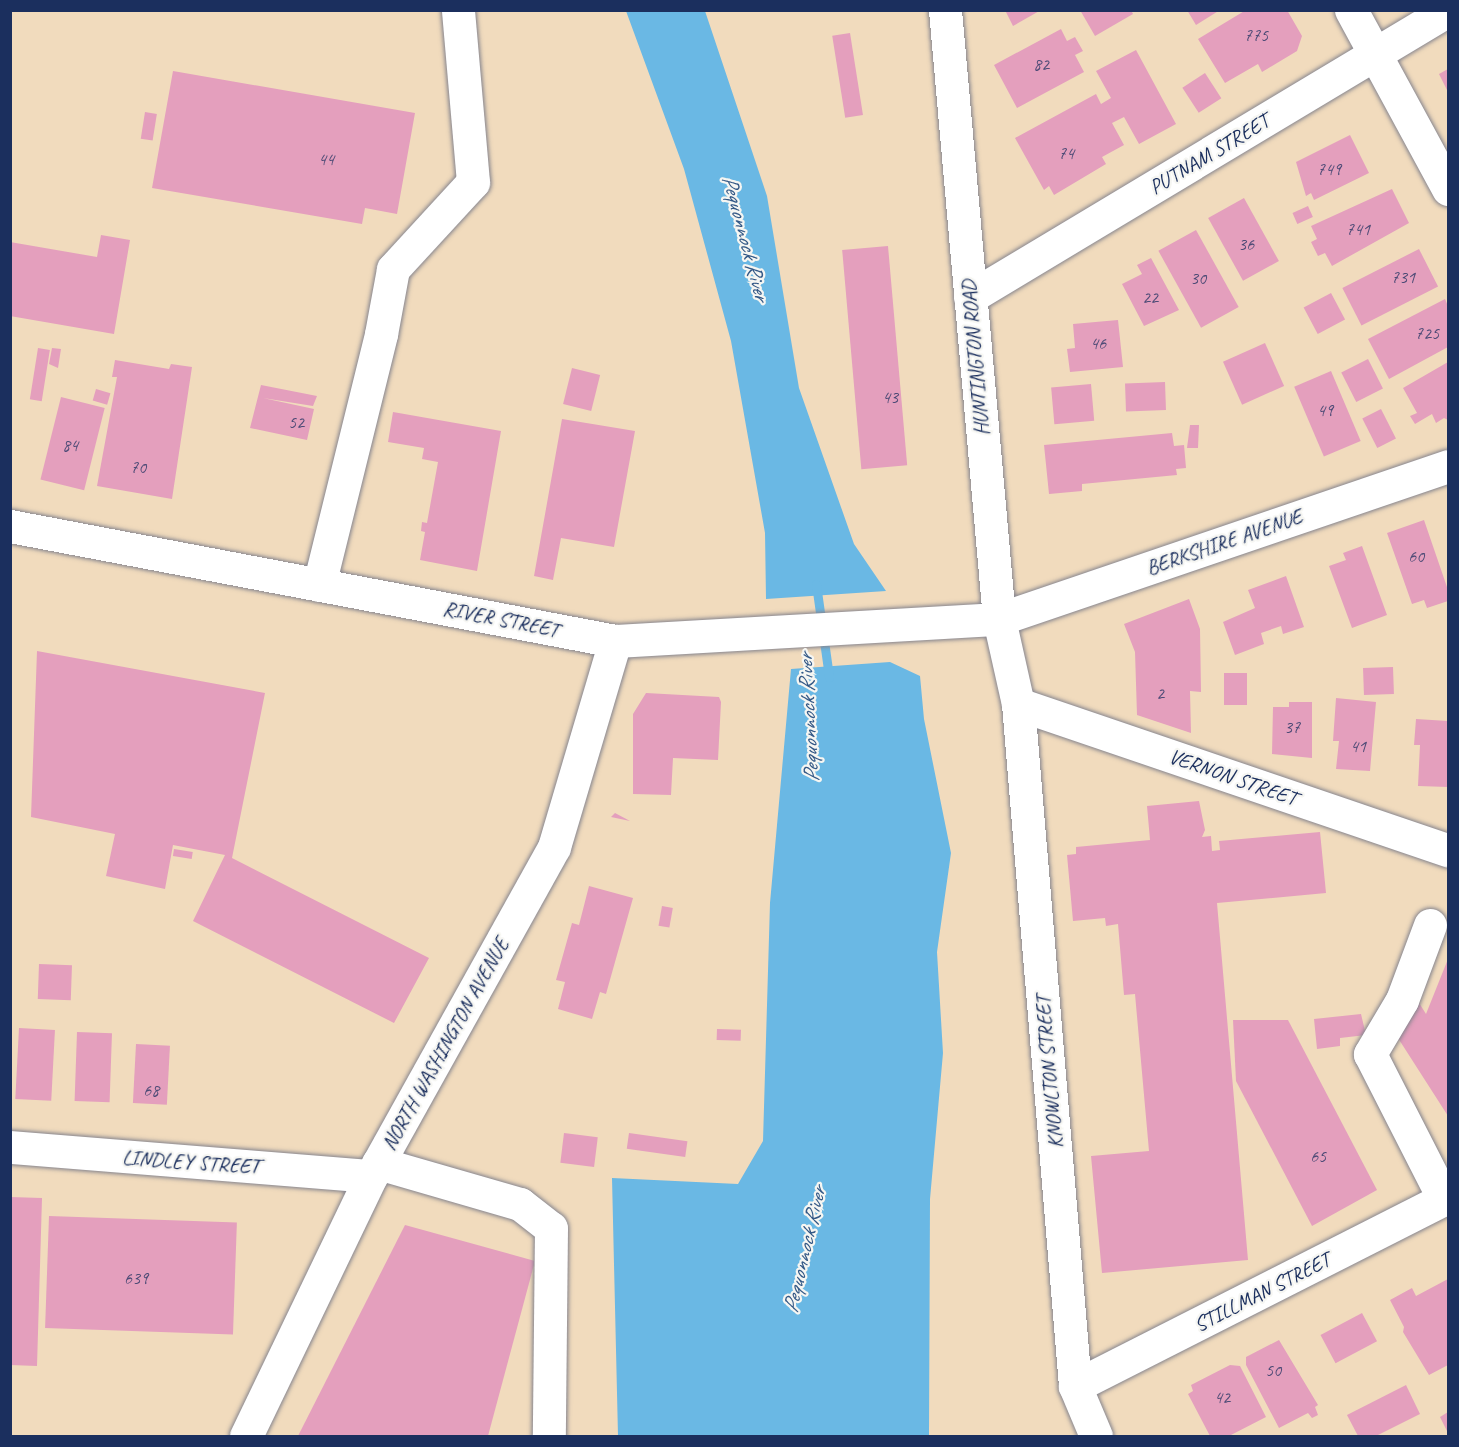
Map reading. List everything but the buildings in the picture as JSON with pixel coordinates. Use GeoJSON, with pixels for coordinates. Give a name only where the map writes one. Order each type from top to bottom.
{"type":"FeatureCollection","features":[{"type":"Feature","properties":{"kind":"main road"},"geometry":{"type":"LineString","coordinates":[[320,585],[381,334],[393,269],[473,182],[458,10]]}},
{"type":"Feature","properties":{"kind":"main road","name":"HUNTINGTON ROAD"},"geometry":{"type":"LineString","coordinates":[[945,10],[999,619],[1018,704]]}},
{"type":"Feature","properties":{"kind":"main road"},"geometry":{"type":"LineString","coordinates":[[1351,10],[1377,53],[1449,189]]}},
{"type":"Feature","properties":{"kind":"main road","name":"PUTNAM STREET"},"geometry":{"type":"LineString","coordinates":[[970,297],[1448,10]]}},
{"type":"Feature","properties":{"kind":"main road","name":"BERKSHIRE AVENUE"},"geometry":{"type":"LineString","coordinates":[[999,619],[1449,466]]}},
{"type":"Feature","properties":{"kind":"main road","name":"RIVER STREET"},"geometry":{"type":"LineString","coordinates":[[10,526],[615,641],[999,619]]}},
{"type":"Feature","properties":{"kind":"main road","name":"NORTH WASHINGTON AVENUE"},"geometry":{"type":"LineString","coordinates":[[246,1437],[374,1169],[554,847],[615,641]]}},
{"type":"Feature","properties":{"kind":"main road","name":"VERNON STREET"},"geometry":{"type":"LineString","coordinates":[[1018,704],[1449,850]]}},
{"type":"Feature","properties":{"kind":"main road","name":"KNOWLTON STREET"},"geometry":{"type":"LineString","coordinates":[[1018,704],[1075,1386],[1096,1437]]}},
{"type":"Feature","properties":{"kind":"main road"},"geometry":{"type":"LineString","coordinates":[[1430,925],[1402,1000],[1370,1054],[1446,1198]]}},
{"type":"Feature","properties":{"kind":"main road","name":"LINDLEY STREET"},"geometry":{"type":"LineString","coordinates":[[10,1148],[374,1169],[520,1204],[551,1228],[549,1393]]}},
{"type":"Feature","properties":{"kind":"main road","name":"STILLMAN STREET"},"geometry":{"type":"LineString","coordinates":[[1075,1386],[1446,1198]]}},
{"type":"Feature","properties":{"kind":"main road"},"geometry":{"type":"LineString","coordinates":[[529,1437],[549,1393]]}},
{"type":"Feature","properties":{"kind":"main road"},"geometry":{"type":"LineString","coordinates":[[549,1393],[549,1437]]}},
{"type":"Feature","properties":{"kind":"water"},"geometry":{"type":"Polygon","coordinates":[[[626,11],[705,11],[767,196],[799,388],[854,544],[886,591],[766,599],[765,533],[731,341],[684,169],[626,11]]]}},
{"type":"Feature","properties":{"kind":"water"},"geometry":{"type":"Polygon","coordinates":[[[890,662],[920,676],[924,719],[951,853],[937,952],[943,1053],[930,1199],[929,1436],[618,1436],[612,1178],[738,1184],[763,1141],[770,903],[791,669],[890,662]]]}},
{"type":"Feature","properties":{"kind":"waterway","name":"Pequonnock River"},"geometry":{"type":"LineString","coordinates":[[816,584],[829,677]]}}]}
